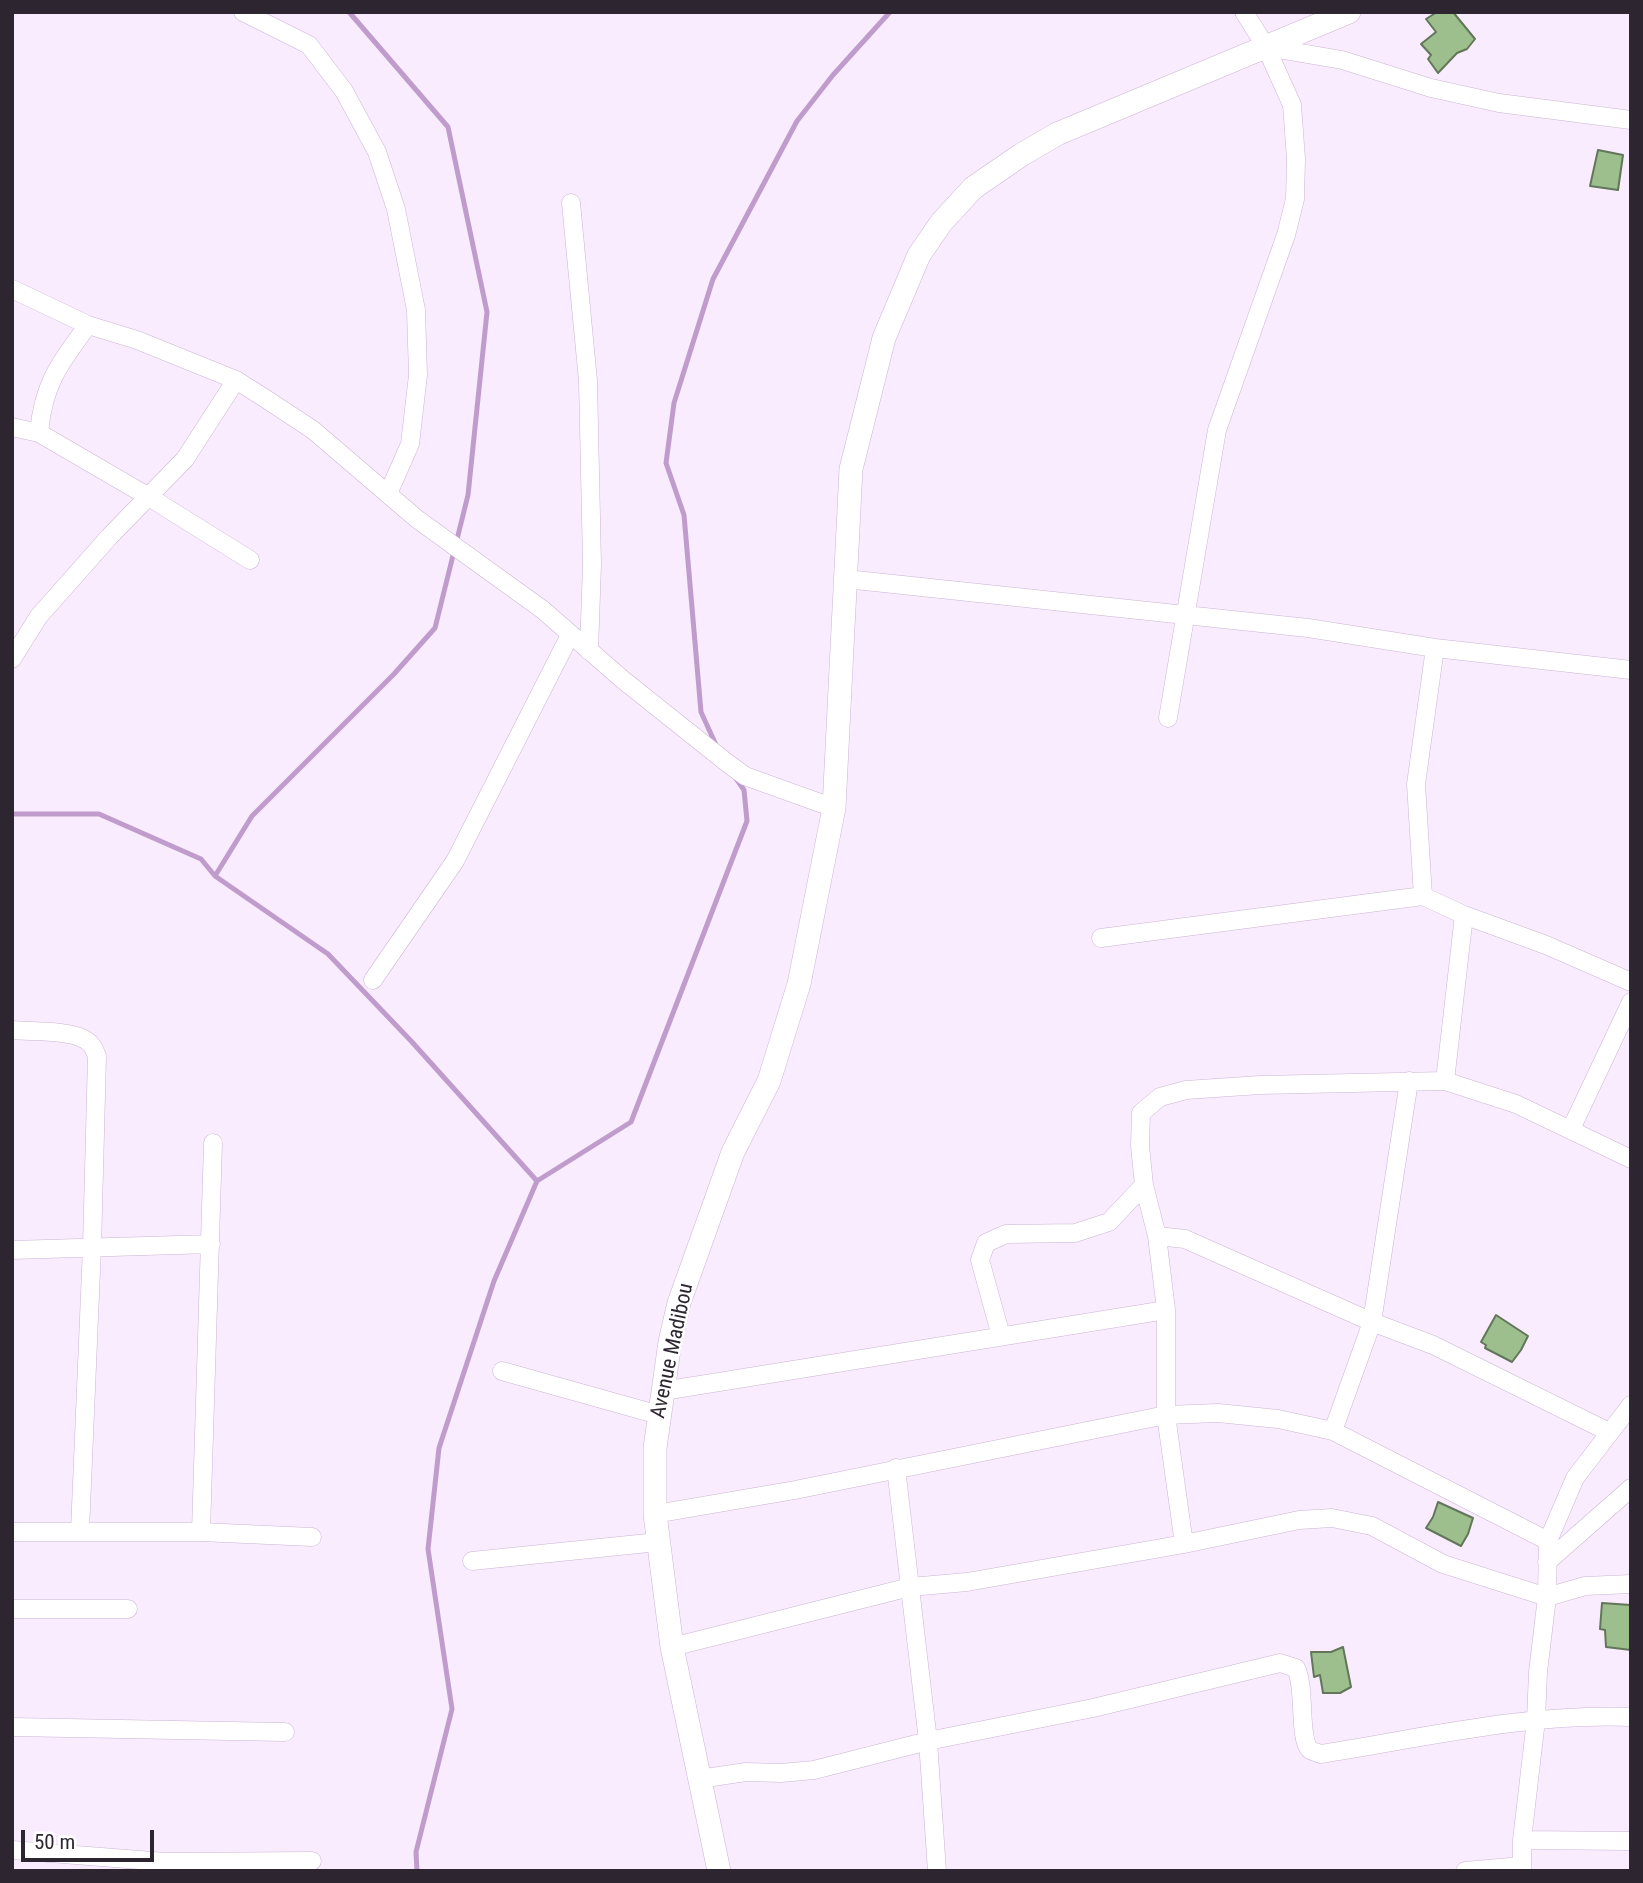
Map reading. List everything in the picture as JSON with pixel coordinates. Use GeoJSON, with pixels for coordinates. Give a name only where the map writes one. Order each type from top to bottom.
{"type":"FeatureCollection","features":[{"type":"Feature","properties":{"kind":"street"},"geometry":{"type":"LineString","coordinates":[[243,12],[309,45],[344,91],[377,152],[397,209],[416,310],[418,375],[410,444],[388,494]]}},
{"type":"Feature","properties":{"kind":"street"},"geometry":{"type":"LineString","coordinates":[[1167,718],[1217,430],[1286,235],[1295,199],[1296,159],[1292,105],[1266,47],[1244,12]]}},
{"type":"Feature","properties":{"kind":"street","name":"Avenue Madibou"},"geometry":{"type":"LineString","coordinates":[[719,1871],[672,1647],[655,1514],[655,1448],[670,1342],[683,1292],[733,1152],[769,1081],[799,984],[834,807],[851,470],[881,349],[919,255],[941,223],[973,188],[1057,134],[1123,104],[1349,12]]}},
{"type":"Feature","properties":{"kind":"street"},"geometry":{"type":"LineString","coordinates":[[1266,47],[1342,60],[1431,88],[1499,103],[1631,120]]}},
{"type":"Feature","properties":{"kind":"street"},"geometry":{"type":"LineString","coordinates":[[570,203],[588,382],[592,564],[589,651]]}},
{"type":"Feature","properties":{"kind":"street"},"geometry":{"type":"LineString","coordinates":[[12,289],[89,325],[137,340],[236,380],[313,430],[417,519],[543,611],[706,748],[745,776],[834,807]]}},
{"type":"Feature","properties":{"kind":"street"},"geometry":{"type":"LineString","coordinates":[[39,433],[47,388],[67,354],[89,325]]}},
{"type":"Feature","properties":{"kind":"street"},"geometry":{"type":"LineString","coordinates":[[12,659],[39,616],[101,546],[185,459],[236,380]]}},
{"type":"Feature","properties":{"kind":"street"},"geometry":{"type":"LineString","coordinates":[[12,426],[39,433],[250,560]]}},
{"type":"Feature","properties":{"kind":"street"},"geometry":{"type":"LineString","coordinates":[[846,579],[1308,628],[1435,648],[1631,670]]}},
{"type":"Feature","properties":{"kind":"street"},"geometry":{"type":"LineString","coordinates":[[373,980],[455,861],[570,635]]}},
{"type":"Feature","properties":{"kind":"street"},"geometry":{"type":"LineString","coordinates":[[1423,896],[1416,784],[1435,648]]}},
{"type":"Feature","properties":{"kind":"street"},"geometry":{"type":"LineString","coordinates":[[1101,938],[1423,896],[1631,982]]}},
{"type":"Feature","properties":{"kind":"street"},"geometry":{"type":"LineString","coordinates":[[1445,1081],[1464,915]]}},
{"type":"Feature","properties":{"kind":"street"},"geometry":{"type":"LineString","coordinates":[[1571,1129],[1631,1002]]}},
{"type":"Feature","properties":{"kind":"street"},"geometry":{"type":"LineString","coordinates":[[12,1030],[70,1035],[84,1039],[92,1045],[97,1056],[80,1531]]}},
{"type":"Feature","properties":{"kind":"street"},"geometry":{"type":"LineString","coordinates":[[1333,1431],[1372,1322],[1409,1081]]}},
{"type":"Feature","properties":{"kind":"street"},"geometry":{"type":"LineString","coordinates":[[1184,1544],[1166,1415],[1166,1310],[1157,1236],[1144,1185],[1140,1146],[1141,1113],[1160,1097],[1186,1090],[1260,1085],[1445,1081],[1516,1104],[1631,1159]]}},
{"type":"Feature","properties":{"kind":"street"},"geometry":{"type":"LineString","coordinates":[[201,1532],[213,1143]]}},
{"type":"Feature","properties":{"kind":"street"},"geometry":{"type":"LineString","coordinates":[[1000,1336],[980,1259],[986,1243],[1006,1234],[1075,1233],[1109,1222],[1144,1185]]}},
{"type":"Feature","properties":{"kind":"street"},"geometry":{"type":"LineString","coordinates":[[1157,1236],[1185,1239],[1372,1322],[1444,1350],[1609,1432]]}},
{"type":"Feature","properties":{"kind":"street"},"geometry":{"type":"LineString","coordinates":[[12,1250],[211,1244]]}},
{"type":"Feature","properties":{"kind":"street"},"geometry":{"type":"LineString","coordinates":[[663,1391],[1166,1310]]}},
{"type":"Feature","properties":{"kind":"street"},"geometry":{"type":"LineString","coordinates":[[502,1370],[659,1415]]}},
{"type":"Feature","properties":{"kind":"street"},"geometry":{"type":"LineString","coordinates":[[1465,1871],[1522,1868],[1522,1840],[1547,1597],[1548,1541],[1575,1478],[1631,1405]]}},
{"type":"Feature","properties":{"kind":"street"},"geometry":{"type":"LineString","coordinates":[[655,1514],[795,1490],[1166,1415],[1218,1413],[1278,1419],[1333,1431],[1548,1541]]}},
{"type":"Feature","properties":{"kind":"street"},"geometry":{"type":"LineString","coordinates":[[896,1468],[928,1741],[937,1871]]}},
{"type":"Feature","properties":{"kind":"street"},"geometry":{"type":"LineString","coordinates":[[1547,1562],[1631,1488]]}},
{"type":"Feature","properties":{"kind":"street"},"geometry":{"type":"LineString","coordinates":[[672,1647],[910,1587],[967,1582],[1184,1544],[1299,1520],[1332,1518],[1372,1526],[1443,1564],[1547,1597],[1586,1586],[1631,1584]]}},
{"type":"Feature","properties":{"kind":"street"},"geometry":{"type":"LineString","coordinates":[[12,1532],[201,1532],[312,1537]]}},
{"type":"Feature","properties":{"kind":"street"},"geometry":{"type":"LineString","coordinates":[[472,1561],[658,1542]]}},
{"type":"Feature","properties":{"kind":"street"},"geometry":{"type":"LineString","coordinates":[[12,1609],[128,1609]]}},
{"type":"Feature","properties":{"kind":"street"},"geometry":{"type":"LineString","coordinates":[[699,1779],[746,1772],[814,1770],[928,1741],[1093,1708],[1280,1663],[1296,1668],[1301,1679],[1305,1740],[1311,1750],[1320,1754],[1536,1720],[1594,1716],[1631,1717]]}},
{"type":"Feature","properties":{"kind":"street"},"geometry":{"type":"LineString","coordinates":[[12,1727],[285,1732]]}},
{"type":"Feature","properties":{"kind":"street"},"geometry":{"type":"LineString","coordinates":[[1522,1840],[1631,1841]]}},
{"type":"Feature","properties":{"kind":"street"},"geometry":{"type":"LineString","coordinates":[[12,1850],[165,1862],[312,1861]]}},
{"type":"Feature","properties":{"kind":"building"},"geometry":{"type":"Polygon","coordinates":[[[1437,12],[1453,12],[1475,39],[1438,73],[1428,59],[1431,55],[1421,44],[1436,32],[1426,19],[1437,12]]]}},
{"type":"Feature","properties":{"kind":"building"},"geometry":{"type":"Polygon","coordinates":[[[1598,150],[1623,155],[1618,190],[1590,186],[1598,150]]]}},
{"type":"Feature","properties":{"kind":"building"},"geometry":{"type":"Polygon","coordinates":[[[1496,1315],[1528,1336],[1512,1362],[1485,1348],[1486,1345],[1481,1342],[1496,1315]]]}},
{"type":"Feature","properties":{"kind":"building"},"geometry":{"type":"Polygon","coordinates":[[[1438,1502],[1473,1518],[1461,1546],[1426,1528],[1438,1502]]]}},
{"type":"Feature","properties":{"kind":"building"},"geometry":{"type":"Polygon","coordinates":[[[1602,1603],[1631,1605],[1631,1650],[1606,1647],[1605,1630],[1600,1629],[1602,1603]]]}},
{"type":"Feature","properties":{"kind":"building"},"geometry":{"type":"Polygon","coordinates":[[[1343,1647],[1351,1687],[1340,1693],[1323,1693],[1320,1675],[1314,1677],[1311,1652],[1331,1652],[1343,1647]]]}},
{"type":"Feature","properties":{"kind":"waterway"},"geometry":{"type":"LineString","coordinates":[[349,12],[448,127],[487,312],[468,495],[435,628],[394,674],[252,816],[215,876],[328,954],[412,1042],[537,1181]]}},
{"type":"Feature","properties":{"kind":"waterway"},"geometry":{"type":"LineString","coordinates":[[716,745],[701,712],[684,515],[666,463],[674,403],[713,279],[797,121],[833,75],[890,12]]}},
{"type":"Feature","properties":{"kind":"waterway"},"geometry":{"type":"LineString","coordinates":[[417,1871],[416,1852],[452,1709],[428,1549],[439,1448],[494,1281],[537,1181],[631,1122],[747,821],[744,790],[735,777]]}},
{"type":"Feature","properties":{"kind":"waterway"},"geometry":{"type":"LineString","coordinates":[[12,814],[99,814],[201,859],[215,876]]}}]}
